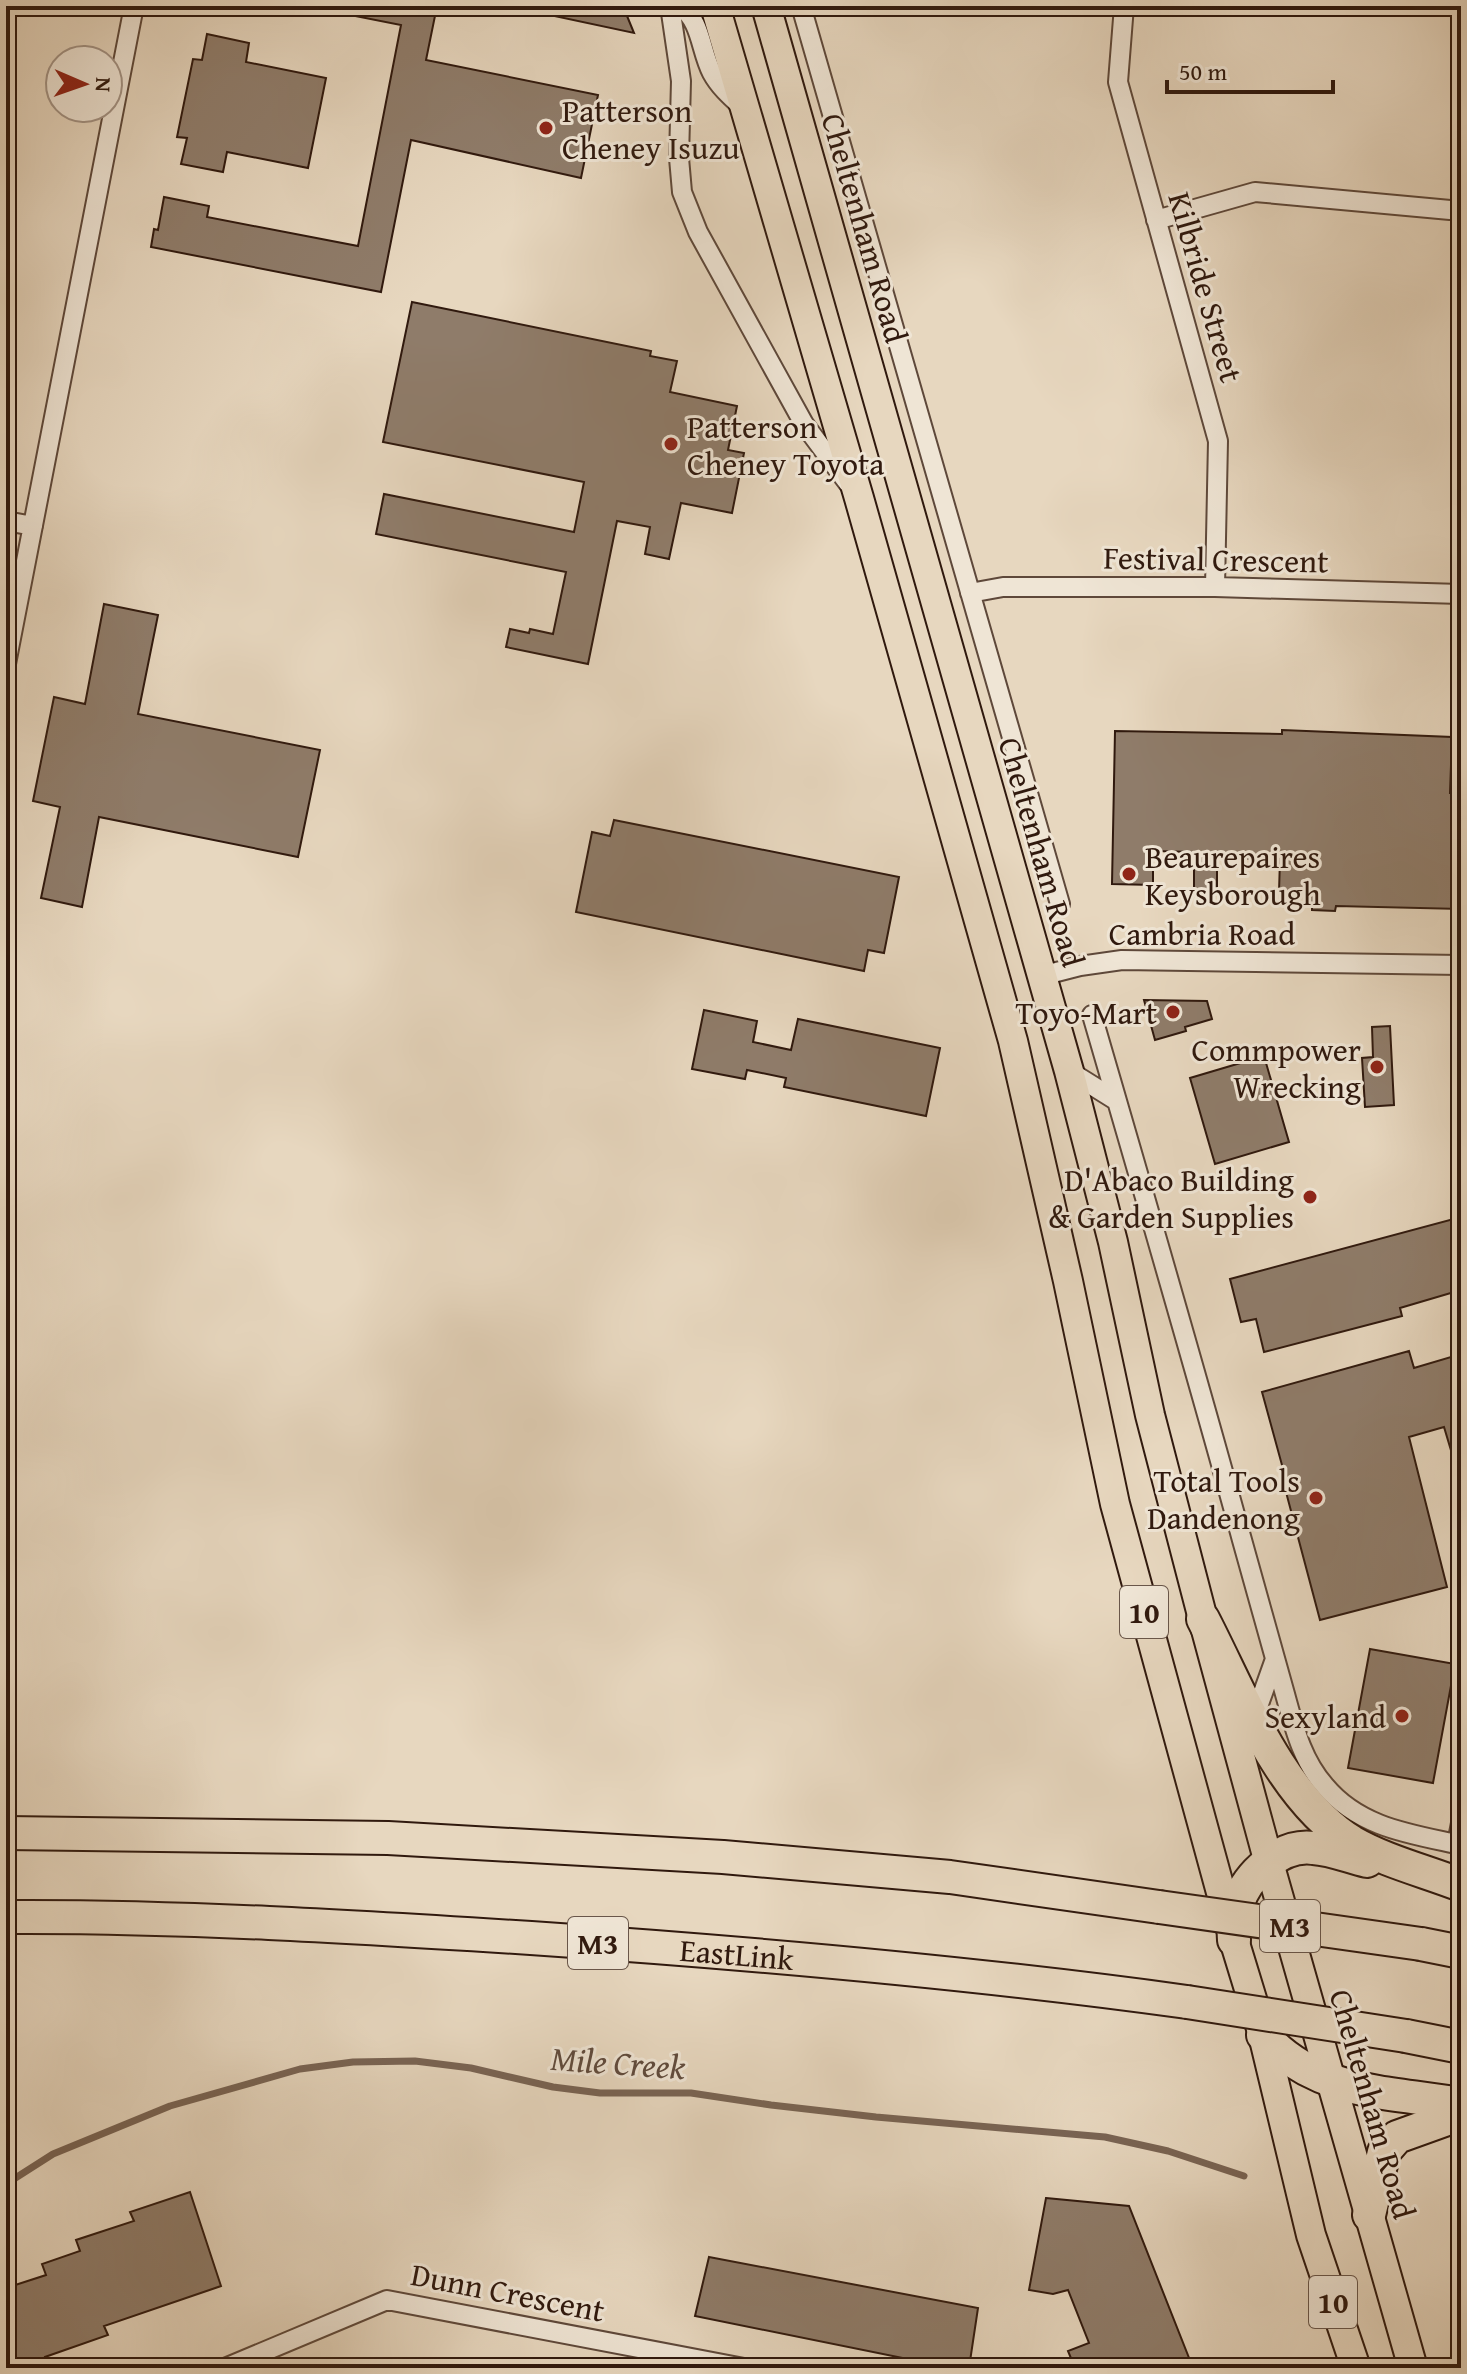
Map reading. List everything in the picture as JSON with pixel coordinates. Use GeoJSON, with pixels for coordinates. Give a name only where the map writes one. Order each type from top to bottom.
{"type":"FeatureCollection","features":[{"type":"Feature","properties":{"kind":"highway"},"geometry":{"type":"LineString","coordinates":[[1203,1619],[1290,1784],[1319,1816],[1335,1830],[1371,1851],[1461,1885]]}},
{"type":"Feature","properties":{"kind":"highway"},"geometry":{"type":"LineString","coordinates":[[6,1822],[388,1838]]}},
{"type":"Feature","properties":{"kind":"highway","name":"M3"},"geometry":{"type":"LineString","coordinates":[[6,1833],[388,1838],[723,1857],[950,1877],[1461,1952]]}},
{"type":"Feature","properties":{"kind":"highway"},"geometry":{"type":"LineString","coordinates":[[1234,1940],[1238,1902],[1251,1880],[1280,1855],[1296,1848],[1313,1847],[1461,1885]]}},
{"type":"Feature","properties":{"kind":"highway","name":"EastLink"},"geometry":{"type":"LineString","coordinates":[[6,1917],[385,1929],[679,1948],[1080,1987],[1461,2047]]}},
{"type":"Feature","properties":{"kind":"highway"},"geometry":{"type":"LineString","coordinates":[[1263,2035],[1294,2064],[1332,2082],[1461,2104]]}},
{"type":"Feature","properties":{"kind":"highway"},"geometry":{"type":"LineString","coordinates":[[1369,2215],[1384,2152],[1397,2137],[1461,2114]]}},
{"type":"Feature","properties":{"kind":"main road","name":"Cheltenham Road"},"geometry":{"type":"LineString","coordinates":[[766,6],[1069,1071],[1113,1242],[1150,1415],[1203,1619],[1413,2368]]}},
{"type":"Feature","properties":{"kind":"main road","name":"10"},"geometry":{"type":"LineString","coordinates":[[720,12],[743,108],[859,498],[1013,1041],[1115,1504],[1234,1940],[1263,2035],[1311,2235],[1356,2368]]}},
{"type":"Feature","properties":{"kind":"main road"},"geometry":{"type":"LineString","coordinates":[[999,994],[1041,976]]}},
{"type":"Feature","properties":{"kind":"street"},"geometry":{"type":"LineString","coordinates":[[6,664],[134,6]]}},
{"type":"Feature","properties":{"kind":"street"},"geometry":{"type":"LineString","coordinates":[[670,6],[679,64],[679,158],[686,203],[698,232],[804,424],[859,498]]}},
{"type":"Feature","properties":{"kind":"street"},"geometry":{"type":"LineString","coordinates":[[680,6],[693,18],[706,60],[717,82],[743,108]]}},
{"type":"Feature","properties":{"kind":"street","name":"Cheltenham Road"},"geometry":{"type":"LineString","coordinates":[[801,6],[1060,904]]}},
{"type":"Feature","properties":{"kind":"street","name":"Kilbride Street"},"geometry":{"type":"LineString","coordinates":[[1124,6],[1118,82],[1218,441],[1215,587]]}},
{"type":"Feature","properties":{"kind":"street"},"geometry":{"type":"LineString","coordinates":[[1156,220],[1255,192],[1461,211]]}},
{"type":"Feature","properties":{"kind":"street"},"geometry":{"type":"LineString","coordinates":[[6,521],[33,526]]}},
{"type":"Feature","properties":{"kind":"street","name":"Festival Crescent"},"geometry":{"type":"LineString","coordinates":[[970,593],[1003,587],[1215,587],[1461,594]]}},
{"type":"Feature","properties":{"kind":"street"},"geometry":{"type":"LineString","coordinates":[[1002,835],[1029,798]]}},
{"type":"Feature","properties":{"kind":"street","name":"Cambria Road"},"geometry":{"type":"LineString","coordinates":[[1041,976],[1122,960],[1461,965]]}},
{"type":"Feature","properties":{"kind":"street"},"geometry":{"type":"LineString","coordinates":[[1092,1015],[1181,1318],[1275,1659],[1308,1762],[1323,1784],[1352,1811],[1385,1827],[1459,1844],[1461,1823]]}},
{"type":"Feature","properties":{"kind":"street"},"geometry":{"type":"LineString","coordinates":[[1069,1071],[1117,1101]]}},
{"type":"Feature","properties":{"kind":"street"},"geometry":{"type":"LineString","coordinates":[[1254,1718],[1275,1659]]}},
{"type":"Feature","properties":{"kind":"street","name":"Dunn Crescent"},"geometry":{"type":"LineString","coordinates":[[225,2368],[387,2300],[744,2368]]}},
{"type":"Feature","properties":{"kind":"shaded area"},"geometry":{"type":"Polygon","coordinates":[[[1461,115],[1461,186],[1454,185],[1461,115]]]}},
{"type":"Feature","properties":{"kind":"building"},"geometry":{"type":"Polygon","coordinates":[[[351,6],[437,6],[426,60],[598,95],[581,178],[411,140],[381,292],[151,247],[154,229],[158,230],[164,197],[209,206],[207,217],[358,246],[401,25],[350,15],[351,6]]]}},
{"type":"Feature","properties":{"kind":"building"},"geometry":{"type":"Polygon","coordinates":[[[546,6],[623,6],[634,33],[545,14],[546,6]]]}},
{"type":"Feature","properties":{"kind":"building"},"geometry":{"type":"Polygon","coordinates":[[[207,34],[249,43],[246,62],[326,78],[308,168],[227,152],[223,172],[181,164],[187,138],[177,137],[193,59],[202,60],[207,34]]]}},
{"type":"Feature","properties":{"kind":"building"},"geometry":{"type":"Polygon","coordinates":[[[412,302],[651,351],[650,356],[677,361],[670,392],[737,406],[728,450],[744,453],[732,513],[681,503],[669,559],[645,554],[650,527],[617,521],[588,664],[506,647],[510,629],[553,634],[566,572],[376,534],[384,494],[574,532],[584,482],[383,442],[412,302]]]}},
{"type":"Feature","properties":{"kind":"building"},"geometry":{"type":"Polygon","coordinates":[[[104,604],[158,615],[138,714],[320,750],[298,857],[99,817],[82,907],[41,898],[60,807],[33,801],[54,697],[85,704],[104,604]]]}},
{"type":"Feature","properties":{"kind":"building"},"geometry":{"type":"Polygon","coordinates":[[[1282,730],[1452,737],[1450,793],[1461,793],[1461,909],[1336,906],[1335,911],[1312,910],[1312,893],[1279,892],[1280,859],[1217,858],[1217,890],[1194,889],[1194,852],[1153,851],[1153,885],[1112,884],[1115,731],[1282,734],[1282,730]]]}},
{"type":"Feature","properties":{"kind":"building"},"geometry":{"type":"Polygon","coordinates":[[[614,820],[899,877],[884,953],[868,950],[864,971],[576,912],[592,832],[610,836],[614,820]]]}},
{"type":"Feature","properties":{"kind":"building"},"geometry":{"type":"Polygon","coordinates":[[[1144,1000],[1207,1001],[1212,1019],[1155,1040],[1144,1000]]]}},
{"type":"Feature","properties":{"kind":"building"},"geometry":{"type":"Polygon","coordinates":[[[704,1010],[757,1021],[753,1042],[791,1050],[798,1019],[940,1048],[926,1116],[784,1087],[786,1078],[747,1070],[745,1079],[692,1069],[704,1010]]]}},
{"type":"Feature","properties":{"kind":"building"},"geometry":{"type":"Polygon","coordinates":[[[1390,1026],[1394,1105],[1365,1107],[1362,1058],[1373,1057],[1372,1027],[1390,1026]]]}},
{"type":"Feature","properties":{"kind":"building"},"geometry":{"type":"Polygon","coordinates":[[[1264,1056],[1289,1142],[1215,1164],[1190,1078],[1264,1056]]]}},
{"type":"Feature","properties":{"kind":"building"},"geometry":{"type":"Polygon","coordinates":[[[1461,1217],[1461,1290],[1400,1308],[1402,1316],[1264,1352],[1256,1319],[1241,1322],[1230,1279],[1461,1217]]]}},
{"type":"Feature","properties":{"kind":"building"},"geometry":{"type":"Polygon","coordinates":[[[1409,1351],[1414,1368],[1461,1354],[1461,1466],[1456,1467],[1444,1427],[1409,1437],[1447,1587],[1320,1620],[1262,1392],[1409,1351]]]}},
{"type":"Feature","properties":{"kind":"building","name":"Sexyland"},"geometry":{"type":"Polygon","coordinates":[[[1370,1649],[1455,1664],[1433,1783],[1348,1768],[1370,1649]]]}},
{"type":"Feature","properties":{"kind":"building"},"geometry":{"type":"Polygon","coordinates":[[[190,2192],[221,2286],[104,2326],[108,2335],[45,2357],[48,2368],[19,2368],[17,2362],[6,2365],[6,2288],[46,2275],[42,2264],[80,2251],[76,2240],[134,2221],[130,2212],[190,2192]]]}},
{"type":"Feature","properties":{"kind":"building"},"geometry":{"type":"Polygon","coordinates":[[[1046,2198],[1129,2206],[1193,2368],[1075,2368],[1068,2351],[1089,2343],[1068,2290],[1053,2294],[1029,2290],[1046,2198]]]}},
{"type":"Feature","properties":{"kind":"building"},"geometry":{"type":"Polygon","coordinates":[[[709,2257],[978,2308],[969,2368],[952,2368],[695,2316],[709,2257]]]}},
{"type":"Feature","properties":{"kind":"waterway","name":"Mile Creek"},"geometry":{"type":"LineString","coordinates":[[6,2184],[53,2154],[170,2106],[300,2069],[353,2062],[415,2061],[471,2068],[553,2087],[600,2093],[691,2093],[876,2117],[1105,2137],[1168,2151],[1244,2176]]}},
{"type":"Feature","properties":{"kind":"place","name":"Patterson Cheney Isuzu"},"geometry":{"type":"Point","coordinates":[546,128]}},
{"type":"Feature","properties":{"kind":"place","name":"Patterson Cheney Toyota"},"geometry":{"type":"Point","coordinates":[671,444]}},
{"type":"Feature","properties":{"kind":"place","name":"Beaurepaires Keysborough"},"geometry":{"type":"Point","coordinates":[1129,874]}},
{"type":"Feature","properties":{"kind":"place","name":"Toyo-Mart"},"geometry":{"type":"Point","coordinates":[1173,1012]}},
{"type":"Feature","properties":{"kind":"place","name":"Commpower Wrecking"},"geometry":{"type":"Point","coordinates":[1377,1067]}},
{"type":"Feature","properties":{"kind":"place","name":"D'Abaco Building & Garden Supplies"},"geometry":{"type":"Point","coordinates":[1310,1197]}},
{"type":"Feature","properties":{"kind":"place","name":"Total Tools Dandenong"},"geometry":{"type":"Point","coordinates":[1316,1498]}},
{"type":"Feature","properties":{"kind":"place","name":"Sexyland"},"geometry":{"type":"Point","coordinates":[1402,1716]}}]}
